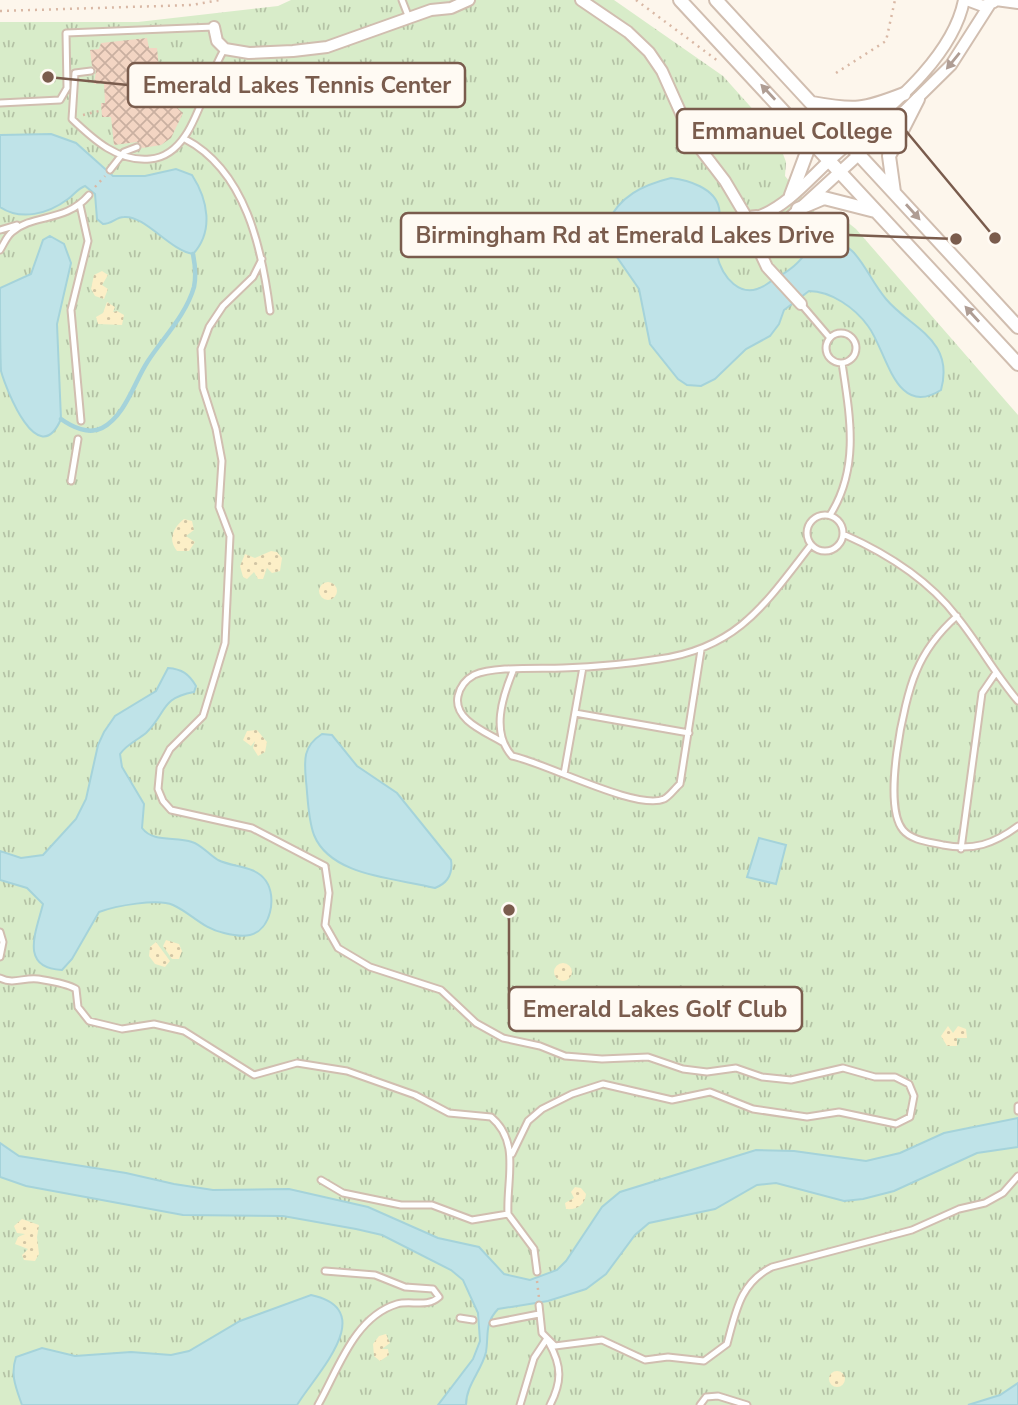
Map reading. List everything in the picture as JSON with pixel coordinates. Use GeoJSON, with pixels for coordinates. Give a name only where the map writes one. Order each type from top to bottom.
{"type":"FeatureCollection","features":[{"type":"Feature","properties":{"kind":"street"},"geometry":{"type":"LineString","coordinates":[[214,27],[217,41],[225,49],[249,53],[327,47],[431,9],[451,8],[468,0]]}},
{"type":"Feature","properties":{"kind":"street"},"geometry":{"type":"LineString","coordinates":[[581,0],[628,32],[649,52],[663,71],[692,138],[726,181],[747,218]]}},
{"type":"Feature","properties":{"kind":"street"},"geometry":{"type":"LineString","coordinates":[[680,0],[803,128],[1018,364]]}},
{"type":"Feature","properties":{"kind":"street"},"geometry":{"type":"LineString","coordinates":[[716,0],[1018,327]]}},
{"type":"Feature","properties":{"kind":"street"},"geometry":{"type":"LineString","coordinates":[[994,1],[951,65],[773,233],[769,244],[759,250],[752,250],[741,242],[739,229],[747,218],[760,216],[776,208],[904,93],[948,40],[965,0],[976,5],[994,1],[1018,4]]}},
{"type":"Feature","properties":{"kind":"street"},"geometry":{"type":"LineString","coordinates":[[812,103],[855,110],[904,93]]}},
{"type":"Feature","properties":{"kind":"street"},"geometry":{"type":"LineString","coordinates":[[894,192],[889,156],[918,99]]}},
{"type":"Feature","properties":{"kind":"street"},"geometry":{"type":"LineString","coordinates":[[791,195],[807,152],[803,128]]}},
{"type":"Feature","properties":{"kind":"street"},"geometry":{"type":"LineString","coordinates":[[798,209],[824,198],[879,212]]}},
{"type":"Feature","properties":{"kind":"street"},"geometry":{"type":"LineString","coordinates":[[760,216],[770,222],[773,233]]}},
{"type":"Feature","properties":{"kind":"street"},"geometry":{"type":"LineString","coordinates":[[759,250],[767,267],[801,304]]}},
{"type":"Feature","properties":{"kind":"lane"},"geometry":{"type":"LineString","coordinates":[[402,0],[409,18]]}},
{"type":"Feature","properties":{"kind":"lane"},"geometry":{"type":"LineString","coordinates":[[0,103],[60,100],[66,88],[66,33],[214,27]]}},
{"type":"Feature","properties":{"kind":"lane"},"geometry":{"type":"LineString","coordinates":[[91,71],[75,73],[72,119],[120,155],[133,160],[157,159],[169,156],[185,138],[211,73],[225,49]]}},
{"type":"Feature","properties":{"kind":"lane"},"geometry":{"type":"LineString","coordinates":[[181,69],[211,73]]}},
{"type":"Feature","properties":{"kind":"lane"},"geometry":{"type":"LineString","coordinates":[[185,138],[216,160],[251,220],[262,259],[270,311]]}},
{"type":"Feature","properties":{"kind":"lane"},"geometry":{"type":"LineString","coordinates":[[110,170],[120,155],[136,147]]}},
{"type":"Feature","properties":{"kind":"lane"},"geometry":{"type":"LineString","coordinates":[[0,230],[61,215],[80,205],[89,195]]}},
{"type":"Feature","properties":{"kind":"lane"},"geometry":{"type":"LineString","coordinates":[[80,205],[88,242],[71,310],[80,421]]}},
{"type":"Feature","properties":{"kind":"lane"},"geometry":{"type":"LineString","coordinates":[[0,250],[15,229],[28,224]]}},
{"type":"Feature","properties":{"kind":"lane"},"geometry":{"type":"LineString","coordinates":[[262,259],[253,277],[223,306],[209,327],[201,349],[203,388],[216,429],[222,461],[219,507],[230,536],[225,643],[202,716],[170,749],[160,768],[158,789],[163,801],[172,810],[198,813],[221,822],[252,828],[325,866],[329,893],[325,925],[338,948],[370,967],[441,990],[476,1023],[503,1038],[540,1046],[565,1056],[602,1059],[648,1057],[683,1069],[706,1072],[736,1068],[762,1077],[791,1080],[843,1068],[875,1077],[895,1077],[909,1084],[914,1096],[910,1117],[896,1124],[838,1112],[807,1117],[753,1108],[710,1092],[672,1100],[603,1084],[572,1094],[542,1109],[528,1121],[512,1154]]}},
{"type":"Feature","properties":{"kind":"lane"},"geometry":{"type":"LineString","coordinates":[[801,304],[830,338]]}},
{"type":"Feature","properties":{"kind":"lane"},"geometry":{"type":"LineString","coordinates":[[830,338],[844,334],[855,344],[852,358],[842,363]]}},
{"type":"Feature","properties":{"kind":"lane"},"geometry":{"type":"LineString","coordinates":[[830,338],[826,347],[829,357],[842,363]]}},
{"type":"Feature","properties":{"kind":"lane"},"geometry":{"type":"LineString","coordinates":[[830,515],[843,495],[850,467],[850,414],[842,363]]}},
{"type":"Feature","properties":{"kind":"lane"},"geometry":{"type":"LineString","coordinates":[[71,481],[78,439]]}},
{"type":"Feature","properties":{"kind":"lane"},"geometry":{"type":"LineString","coordinates":[[830,515],[840,523],[843,534],[838,545],[828,551],[811,545],[807,534],[810,523],[819,516],[830,515]]}},
{"type":"Feature","properties":{"kind":"lane"},"geometry":{"type":"LineString","coordinates":[[843,534],[919,578],[957,616],[995,674],[1018,701]]}},
{"type":"Feature","properties":{"kind":"lane"},"geometry":{"type":"LineString","coordinates":[[701,650],[680,783],[666,799],[649,802],[564,774],[536,761],[512,756],[502,742],[469,723],[457,699],[462,684],[473,676],[532,667],[583,667],[659,659],[701,650],[723,640],[749,620],[811,545]]}},
{"type":"Feature","properties":{"kind":"lane"},"geometry":{"type":"LineString","coordinates":[[957,616],[929,647],[915,674],[898,757],[894,797],[896,815],[904,831],[928,842],[961,849],[984,845],[1018,826]]}},
{"type":"Feature","properties":{"kind":"lane"},"geometry":{"type":"LineString","coordinates":[[564,774],[583,667]]}},
{"type":"Feature","properties":{"kind":"lane"},"geometry":{"type":"LineString","coordinates":[[502,742],[504,692],[513,671]]}},
{"type":"Feature","properties":{"kind":"lane"},"geometry":{"type":"LineString","coordinates":[[961,849],[982,693],[995,674]]}},
{"type":"Feature","properties":{"kind":"lane"},"geometry":{"type":"LineString","coordinates":[[575,713],[689,733]]}},
{"type":"Feature","properties":{"kind":"lane"},"geometry":{"type":"LineString","coordinates":[[0,932],[3,942],[0,957]]}},
{"type":"Feature","properties":{"kind":"lane"},"geometry":{"type":"LineString","coordinates":[[0,978],[8,982],[37,979],[68,985],[76,989],[78,1007],[89,1021],[122,1029],[154,1024],[184,1031],[254,1075],[297,1063],[347,1071],[415,1095],[449,1113],[491,1117],[506,1135],[512,1154],[508,1214],[534,1249],[537,1272]]}},
{"type":"Feature","properties":{"kind":"lane"},"geometry":{"type":"LineString","coordinates":[[547,1341],[567,1346],[602,1340],[645,1360],[668,1357],[704,1361],[727,1344],[736,1304],[755,1275],[772,1266],[912,1230],[959,1209],[985,1203],[1003,1193],[1018,1176]]}},
{"type":"Feature","properties":{"kind":"lane"},"geometry":{"type":"LineString","coordinates":[[321,1180],[343,1193],[401,1205],[432,1205],[472,1220],[508,1214]]}},
{"type":"Feature","properties":{"kind":"lane"},"geometry":{"type":"LineString","coordinates":[[318,1405],[349,1346],[365,1325],[396,1304],[428,1304],[439,1297],[433,1289],[405,1287],[374,1275],[324,1271]]}},
{"type":"Feature","properties":{"kind":"lane"},"geometry":{"type":"LineString","coordinates":[[539,1305],[540,1326],[560,1366],[559,1386],[550,1405]]}},
{"type":"Feature","properties":{"kind":"lane"},"geometry":{"type":"LineString","coordinates":[[493,1323],[539,1314]]}},
{"type":"Feature","properties":{"kind":"lane"},"geometry":{"type":"LineString","coordinates":[[460,1318],[473,1320]]}},
{"type":"Feature","properties":{"kind":"lane"},"geometry":{"type":"LineString","coordinates":[[520,1405],[534,1358],[547,1341]]}},
{"type":"Feature","properties":{"kind":"lane"},"geometry":{"type":"LineString","coordinates":[[701,1405],[706,1397],[718,1396],[747,1405]]}},
{"type":"Feature","properties":{"kind":"path"},"geometry":{"type":"LineString","coordinates":[[0,11],[192,5],[220,0]]}},
{"type":"Feature","properties":{"kind":"path"},"geometry":{"type":"LineString","coordinates":[[636,0],[721,64]]}},
{"type":"Feature","properties":{"kind":"path"},"geometry":{"type":"LineString","coordinates":[[836,73],[886,41],[895,0]]}},
{"type":"Feature","properties":{"kind":"path"},"geometry":{"type":"LineString","coordinates":[[77,123],[84,113],[99,111]]}},
{"type":"Feature","properties":{"kind":"path"},"geometry":{"type":"LineString","coordinates":[[774,121],[787,138],[792,159]]}},
{"type":"Feature","properties":{"kind":"path"},"geometry":{"type":"LineString","coordinates":[[692,138],[707,130],[730,148],[757,142],[771,132]]}},
{"type":"Feature","properties":{"kind":"path"},"geometry":{"type":"LineString","coordinates":[[89,195],[110,170]]}},
{"type":"Feature","properties":{"kind":"path"},"geometry":{"type":"LineString","coordinates":[[537,1272],[539,1305]]}},
{"type":"Feature","properties":{"kind":"green space"},"geometry":{"type":"Polygon","coordinates":[[[291,0],[614,0],[723,76],[776,135],[786,162],[785,176],[821,220],[846,221],[856,229],[1018,415],[1018,1405],[0,1405],[0,22],[138,22],[278,6],[291,0]]]}},
{"type":"Feature","properties":{"kind":"sand"},"geometry":{"type":"Polygon","coordinates":[[[102,271],[108,275],[102,285],[108,289],[104,299],[95,296],[91,289],[94,275],[102,271]]]}},
{"type":"Feature","properties":{"kind":"sand"},"geometry":{"type":"Polygon","coordinates":[[[107,302],[115,307],[113,312],[124,315],[122,325],[98,324],[96,317],[103,313],[107,302]]]}},
{"type":"Feature","properties":{"kind":"sand"},"geometry":{"type":"Polygon","coordinates":[[[184,519],[192,521],[194,530],[186,536],[195,542],[189,551],[177,551],[172,538],[177,526],[184,519]]]}},
{"type":"Feature","properties":{"kind":"sand"},"geometry":{"type":"Polygon","coordinates":[[[271,551],[277,552],[282,558],[280,571],[272,573],[267,568],[263,579],[258,579],[254,572],[247,579],[243,577],[240,566],[245,554],[255,558],[271,551]]]}},
{"type":"Feature","properties":{"kind":"sand"},"geometry":{"type":"Polygon","coordinates":[[[328,582],[334,585],[337,591],[334,597],[328,600],[322,597],[319,591],[322,585],[328,582]]]}},
{"type":"Feature","properties":{"kind":"sand"},"geometry":{"type":"Polygon","coordinates":[[[257,730],[267,742],[265,752],[258,756],[253,748],[255,741],[251,746],[243,740],[247,731],[257,730]]]}},
{"type":"Feature","properties":{"kind":"sand"},"geometry":{"type":"Polygon","coordinates":[[[166,940],[179,944],[182,951],[179,959],[172,959],[163,946],[166,940]]]}},
{"type":"Feature","properties":{"kind":"sand"},"geometry":{"type":"Polygon","coordinates":[[[156,942],[170,961],[165,967],[155,964],[149,956],[150,947],[156,942]]]}},
{"type":"Feature","properties":{"kind":"sand"},"geometry":{"type":"Polygon","coordinates":[[[563,963],[569,966],[572,972],[569,978],[563,981],[557,978],[554,972],[557,966],[563,963]]]}},
{"type":"Feature","properties":{"kind":"sand"},"geometry":{"type":"Polygon","coordinates":[[[948,1026],[953,1033],[958,1026],[966,1029],[967,1038],[957,1038],[957,1046],[947,1046],[941,1036],[948,1026]]]}},
{"type":"Feature","properties":{"kind":"sand"},"geometry":{"type":"Polygon","coordinates":[[[575,1187],[581,1188],[586,1194],[584,1201],[577,1208],[566,1209],[565,1203],[574,1198],[571,1192],[575,1187]]]}},
{"type":"Feature","properties":{"kind":"sand"},"geometry":{"type":"Polygon","coordinates":[[[22,1219],[39,1225],[39,1254],[35,1261],[24,1260],[22,1255],[28,1249],[15,1244],[18,1237],[25,1234],[17,1233],[14,1226],[22,1219]]]}},
{"type":"Feature","properties":{"kind":"sand"},"geometry":{"type":"Polygon","coordinates":[[[386,1334],[390,1343],[382,1349],[388,1349],[389,1355],[380,1361],[374,1356],[373,1344],[379,1336],[386,1334]]]}},
{"type":"Feature","properties":{"kind":"sand"},"geometry":{"type":"Polygon","coordinates":[[[834,1371],[840,1371],[845,1379],[843,1385],[834,1387],[829,1382],[829,1376],[834,1371]]]}},
{"type":"Feature","properties":{"kind":"water"},"geometry":{"type":"Polygon","coordinates":[[[51,134],[76,143],[113,176],[145,176],[176,169],[192,175],[202,195],[206,215],[204,235],[193,254],[175,246],[132,218],[121,217],[103,224],[97,219],[95,194],[85,186],[52,209],[43,212],[25,215],[0,207],[0,135],[51,134]]]}},
{"type":"Feature","properties":{"kind":"water"},"geometry":{"type":"Polygon","coordinates":[[[671,178],[700,186],[716,201],[720,213],[716,251],[727,278],[741,288],[758,289],[767,284],[794,266],[824,236],[846,246],[861,261],[886,299],[936,346],[942,358],[944,373],[941,390],[925,397],[913,396],[903,389],[894,378],[875,337],[863,319],[834,297],[809,291],[784,310],[779,324],[770,336],[746,349],[715,379],[701,386],[687,385],[678,379],[650,344],[639,289],[612,250],[607,224],[618,206],[633,193],[671,178]]]}},
{"type":"Feature","properties":{"kind":"water"},"geometry":{"type":"Polygon","coordinates":[[[50,236],[64,244],[71,263],[57,324],[61,419],[52,433],[43,436],[33,432],[24,422],[9,394],[1,371],[0,288],[31,274],[43,240],[50,236]]]}},
{"type":"Feature","properties":{"kind":"water"},"geometry":{"type":"Polygon","coordinates":[[[168,668],[188,675],[196,686],[194,692],[169,702],[153,726],[120,754],[122,767],[144,804],[142,828],[152,836],[196,843],[224,863],[256,872],[266,881],[271,895],[267,920],[257,932],[237,936],[210,928],[166,903],[115,907],[99,912],[72,959],[62,970],[49,968],[35,956],[34,947],[43,904],[27,888],[0,880],[0,851],[21,858],[43,855],[76,819],[86,799],[98,745],[104,732],[115,716],[156,691],[168,668]]]}},
{"type":"Feature","properties":{"kind":"water"},"geometry":{"type":"Polygon","coordinates":[[[322,734],[332,735],[357,766],[397,793],[451,860],[451,870],[446,881],[435,888],[367,874],[335,860],[323,849],[310,822],[305,766],[311,743],[322,734]]]}},
{"type":"Feature","properties":{"kind":"water"},"geometry":{"type":"Polygon","coordinates":[[[759,838],[786,845],[776,884],[747,877],[759,838]]]}},
{"type":"Feature","properties":{"kind":"water"},"geometry":{"type":"Polygon","coordinates":[[[1018,1118],[1018,1147],[977,1153],[894,1191],[844,1201],[776,1183],[757,1185],[715,1209],[649,1223],[635,1235],[606,1274],[586,1289],[548,1301],[498,1309],[489,1324],[486,1352],[469,1391],[466,1405],[438,1405],[473,1359],[480,1341],[478,1313],[463,1280],[451,1270],[382,1235],[283,1216],[183,1215],[26,1186],[0,1177],[0,1143],[19,1156],[126,1173],[174,1184],[213,1190],[289,1189],[368,1207],[438,1238],[479,1247],[504,1274],[530,1280],[557,1270],[602,1207],[620,1192],[756,1150],[794,1151],[866,1161],[900,1153],[944,1133],[1018,1118]]]}},
{"type":"Feature","properties":{"kind":"water"},"geometry":{"type":"Polygon","coordinates":[[[311,1295],[331,1303],[341,1314],[342,1328],[328,1361],[297,1405],[22,1405],[14,1376],[16,1357],[42,1348],[75,1356],[131,1352],[171,1355],[189,1351],[240,1321],[311,1295]]]}},
{"type":"Feature","properties":{"kind":"water"},"geometry":{"type":"Polygon","coordinates":[[[1018,1383],[1018,1405],[968,1405],[1000,1395],[1018,1383]]]}},
{"type":"Feature","properties":{"kind":"building"},"geometry":{"type":"Polygon","coordinates":[[[147,38],[149,48],[157,48],[159,68],[176,71],[190,80],[173,104],[183,113],[171,138],[161,145],[142,148],[137,142],[114,145],[111,117],[102,117],[101,103],[105,103],[104,83],[94,84],[96,71],[92,66],[90,50],[99,49],[101,43],[147,38]]]}},
{"type":"Feature","properties":{"kind":"waterway"},"geometry":{"type":"LineString","coordinates":[[61,419],[75,427],[92,431],[102,428],[117,415],[190,297],[195,279],[193,254]]}},
{"type":"Feature","properties":{"kind":"place","name":"Emerald Lakes Tennis Center"},"geometry":{"type":"Point","coordinates":[48,77]}},
{"type":"Feature","properties":{"kind":"place","name":"Emmanuel College"},"geometry":{"type":"Point","coordinates":[995,238]}},
{"type":"Feature","properties":{"kind":"place","name":"Birmingham Rd at Emerald Lakes Drive"},"geometry":{"type":"Point","coordinates":[956,239]}},
{"type":"Feature","properties":{"kind":"place","name":"Emerald Lakes Golf Club"},"geometry":{"type":"Point","coordinates":[509,910]}}]}
